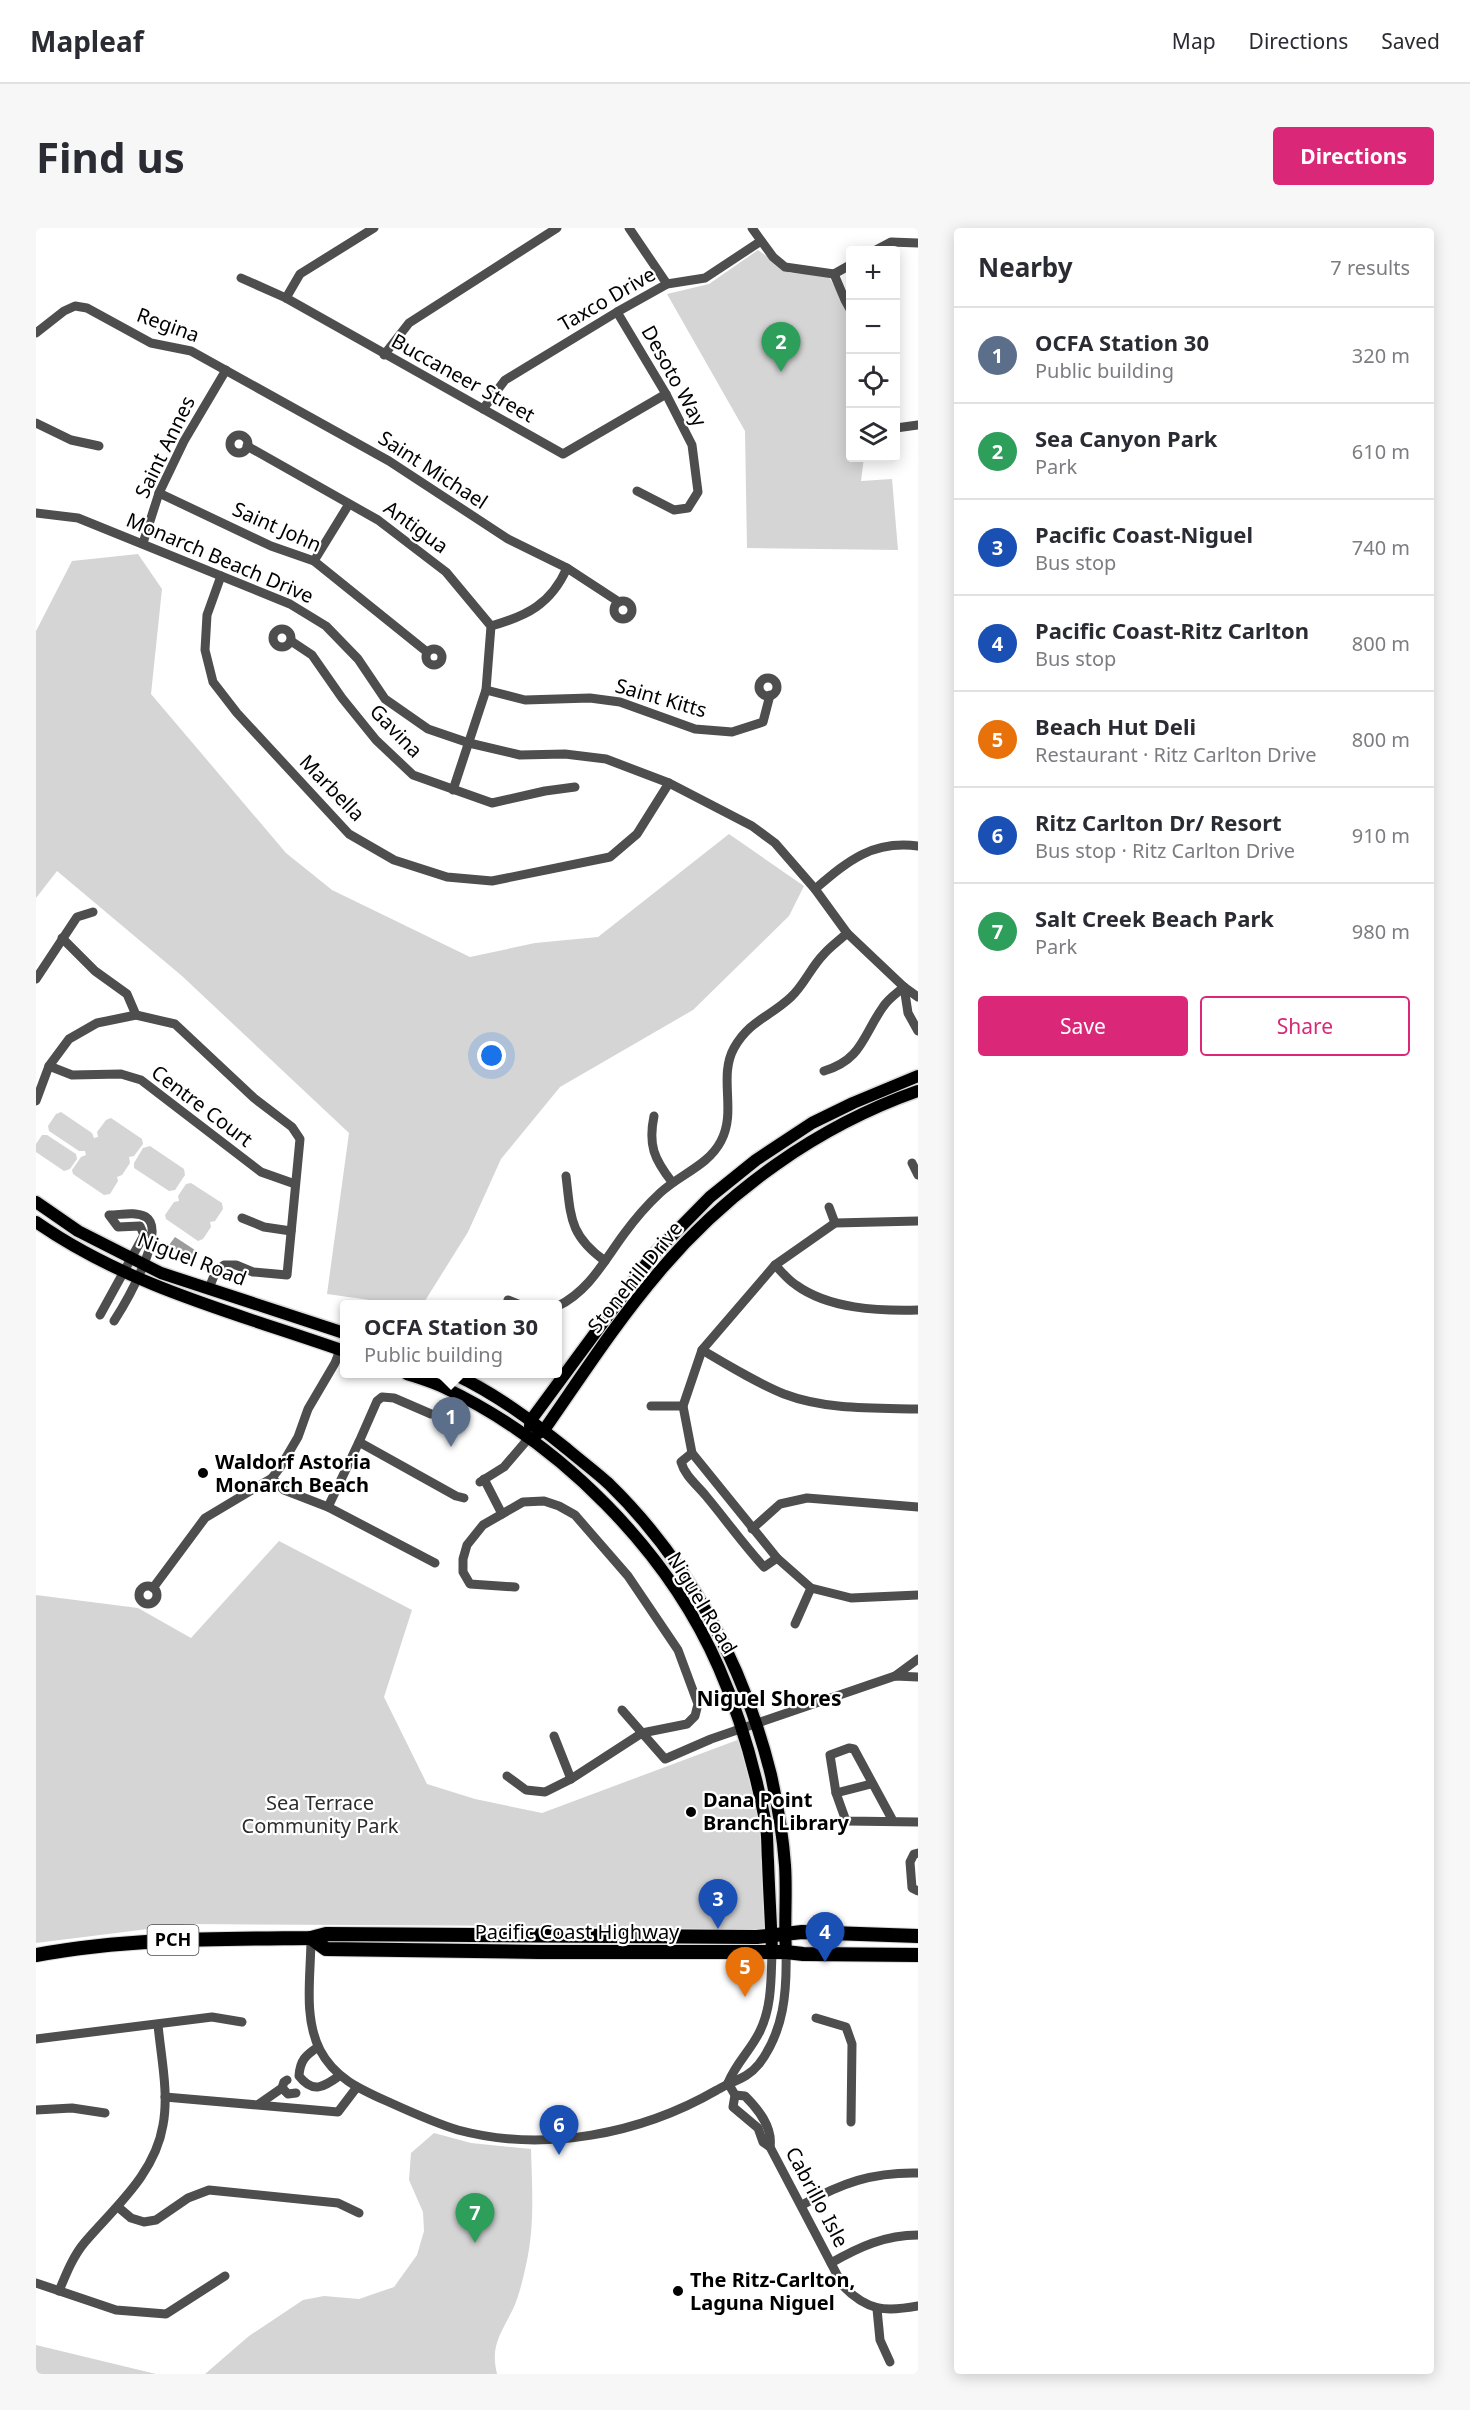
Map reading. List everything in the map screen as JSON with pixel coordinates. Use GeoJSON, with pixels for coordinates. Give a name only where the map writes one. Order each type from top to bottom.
{"type":"FeatureCollection","features":[{"type":"Feature","properties":{"kind":"highway","name":"Pacific Coast Highway"},"geometry":{"type":"LineString","coordinates":[[36,1955],[95,1946],[175,1940],[311,1938],[326,1934],[778,1936],[802,1932],[918,1936]]}},
{"type":"Feature","properties":{"kind":"highway","name":"Pacific Coast Highway"},"geometry":{"type":"LineString","coordinates":[[311,1938],[326,1949],[779,1952],[918,1956]]}},
{"type":"Feature","properties":{"kind":"main road","name":"Stonehill Drive"},"geometry":{"type":"LineString","coordinates":[[528,1439],[531,1420],[652,1256],[710,1197],[756,1160],[812,1123],[853,1102],[918,1076]]}},
{"type":"Feature","properties":{"kind":"main road","name":"Stonehill Drive"},"geometry":{"type":"LineString","coordinates":[[528,1439],[544,1430],[658,1272],[701,1226],[759,1176],[831,1130],[918,1091]]}},
{"type":"Feature","properties":{"kind":"main road","name":"Niguel Road"},"geometry":{"type":"LineString","coordinates":[[36,1202],[78,1231],[161,1273],[340,1331]]}},
{"type":"Feature","properties":{"kind":"main road","name":"Niguel Road"},"geometry":{"type":"LineString","coordinates":[[36,1222],[61,1240],[130,1276],[194,1301],[340,1350]]}},
{"type":"Feature","properties":{"kind":"main road","name":"Niguel Road"},"geometry":{"type":"LineString","coordinates":[[419,1378],[445,1387],[496,1417],[564,1464],[626,1526],[670,1580],[719,1668],[741,1729],[766,1823],[778,1936]]}},
{"type":"Feature","properties":{"kind":"main road","name":"Niguel Road"},"geometry":{"type":"LineString","coordinates":[[461,1378],[513,1406],[608,1484],[637,1514],[682,1572],[705,1608],[729,1653],[771,1776],[785,1865],[778,1936]]}},
{"type":"Feature","properties":{"kind":"main road"},"geometry":{"type":"LineString","coordinates":[[778,1936],[779,1952]]}},
{"type":"Feature","properties":{"kind":"street"},"geometry":{"type":"LineString","coordinates":[[286,298],[300,274],[374,228]]}},
{"type":"Feature","properties":{"kind":"street"},"geometry":{"type":"LineString","coordinates":[[384,355],[409,323],[557,228]]}},
{"type":"Feature","properties":{"kind":"street"},"geometry":{"type":"LineString","coordinates":[[628,228],[667,284]]}},
{"type":"Feature","properties":{"kind":"street"},"geometry":{"type":"LineString","coordinates":[[752,228],[773,257],[785,267],[834,274],[846,267]]}},
{"type":"Feature","properties":{"kind":"street","name":"Taxco Drive"},"geometry":{"type":"LineString","coordinates":[[483,409],[505,380],[617,312],[667,284],[705,278],[761,241]]}},
{"type":"Feature","properties":{"kind":"street"},"geometry":{"type":"LineString","coordinates":[[884,246],[891,242],[918,243]]}},
{"type":"Feature","properties":{"kind":"street"},"geometry":{"type":"LineString","coordinates":[[834,274],[846,303]]}},
{"type":"Feature","properties":{"kind":"street","name":"Buccaneer Street"},"geometry":{"type":"LineString","coordinates":[[241,278],[286,298],[563,454],[666,394]]}},
{"type":"Feature","properties":{"kind":"street","name":"Regina"},"geometry":{"type":"LineString","coordinates":[[37,330],[75,306],[87,308],[144,340],[191,351],[226,370]]}},
{"type":"Feature","properties":{"kind":"street","name":"Desoto Way"},"geometry":{"type":"LineString","coordinates":[[617,312],[666,394],[692,445],[698,492],[688,508],[674,510],[637,491]]}},
{"type":"Feature","properties":{"kind":"street","name":"Saint Annes"},"geometry":{"type":"LineString","coordinates":[[143,543],[159,493],[184,441],[226,370]]}},
{"type":"Feature","properties":{"kind":"street","name":"Saint Michael"},"geometry":{"type":"LineString","coordinates":[[226,370],[389,461],[508,539],[567,568],[619,602]]}},
{"type":"Feature","properties":{"kind":"street"},"geometry":{"type":"LineString","coordinates":[[36,423],[71,440],[99,446]]}},
{"type":"Feature","properties":{"kind":"street"},"geometry":{"type":"LineString","coordinates":[[900,427],[918,425]]}},
{"type":"Feature","properties":{"kind":"street","name":"Antigua"},"geometry":{"type":"LineString","coordinates":[[247,446],[378,520],[446,572],[490,626]]}},
{"type":"Feature","properties":{"kind":"street","name":"Saint John"},"geometry":{"type":"LineString","coordinates":[[159,493],[271,546],[314,561],[428,652]]}},
{"type":"Feature","properties":{"kind":"street"},"geometry":{"type":"LineString","coordinates":[[314,561],[349,504]]}},
{"type":"Feature","properties":{"kind":"street","name":"Monarch Beach Drive"},"geometry":{"type":"LineString","coordinates":[[36,513],[78,518],[291,604],[326,626],[358,659],[385,699],[428,729],[469,743],[520,755],[565,754],[606,759],[669,783],[760,832],[775,843],[815,889],[847,933],[904,987],[918,997]]}},
{"type":"Feature","properties":{"kind":"street"},"geometry":{"type":"LineString","coordinates":[[453,790],[486,690],[490,626],[510,621],[544,603],[559,586],[567,568]]}},
{"type":"Feature","properties":{"kind":"street","name":"Marbella"},"geometry":{"type":"LineString","coordinates":[[221,576],[207,615],[205,650],[213,682],[237,713],[349,834],[394,860],[447,877],[492,881],[610,857],[638,834],[669,783]]}},
{"type":"Feature","properties":{"kind":"street","name":"Gavina"},"geometry":{"type":"LineString","coordinates":[[291,640],[312,655],[342,698],[376,740],[414,775],[492,803],[545,790],[575,787]]}},
{"type":"Feature","properties":{"kind":"street","name":"Saint Kitts"},"geometry":{"type":"LineString","coordinates":[[486,690],[525,700],[590,698],[620,702],[695,729],[732,732],[763,722],[770,695]]}},
{"type":"Feature","properties":{"kind":"street"},"geometry":{"type":"LineString","coordinates":[[815,889],[849,860],[881,847],[907,844],[918,846]]}},
{"type":"Feature","properties":{"kind":"street"},"geometry":{"type":"LineString","coordinates":[[36,979],[76,917],[93,912]]}},
{"type":"Feature","properties":{"kind":"street"},"geometry":{"type":"LineString","coordinates":[[562,1304],[576,1297],[589,1284],[641,1211],[672,1182],[709,1158],[721,1142],[729,1124],[728,1066],[732,1051],[743,1034],[756,1021],[790,999],[823,954],[847,933]]}},
{"type":"Feature","properties":{"kind":"street"},"geometry":{"type":"LineString","coordinates":[[62,938],[95,971],[128,994],[136,1015]]}},
{"type":"Feature","properties":{"kind":"street"},"geometry":{"type":"LineString","coordinates":[[904,987],[908,1013],[918,1031]]}},
{"type":"Feature","properties":{"kind":"street"},"geometry":{"type":"LineString","coordinates":[[824,1071],[839,1067],[855,1054],[866,1039],[884,1005],[904,987]]}},
{"type":"Feature","properties":{"kind":"street"},"geometry":{"type":"LineString","coordinates":[[36,1100],[49,1066],[69,1039],[97,1023],[136,1015],[175,1024],[254,1098],[292,1127],[300,1139],[288,1275],[253,1272],[236,1265],[224,1264],[216,1271],[209,1288]]}},
{"type":"Feature","properties":{"kind":"street","name":"Centre Court"},"geometry":{"type":"LineString","coordinates":[[49,1066],[72,1075],[121,1074],[141,1080],[261,1172],[295,1184]]}},
{"type":"Feature","properties":{"kind":"street"},"geometry":{"type":"LineString","coordinates":[[654,1116],[651,1131],[652,1149],[658,1165],[672,1182]]}},
{"type":"Feature","properties":{"kind":"street"},"geometry":{"type":"LineString","coordinates":[[912,1163],[918,1176]]}},
{"type":"Feature","properties":{"kind":"street"},"geometry":{"type":"LineString","coordinates":[[566,1176],[570,1213],[576,1232],[588,1248],[605,1261]]}},
{"type":"Feature","properties":{"kind":"street"},"geometry":{"type":"LineString","coordinates":[[829,1207],[835,1223]]}},
{"type":"Feature","properties":{"kind":"street"},"geometry":{"type":"LineString","coordinates":[[100,1315],[130,1276],[153,1240],[154,1232],[149,1219],[139,1214],[109,1215],[118,1227],[135,1225],[143,1229],[138,1262]]}},
{"type":"Feature","properties":{"kind":"street"},"geometry":{"type":"LineString","coordinates":[[242,1218],[264,1227],[291,1231]]}},
{"type":"Feature","properties":{"kind":"street"},"geometry":{"type":"LineString","coordinates":[[918,1221],[835,1223],[775,1265],[702,1350],[683,1406],[692,1453],[777,1558],[812,1588],[851,1598],[918,1595]]}},
{"type":"Feature","properties":{"kind":"street"},"geometry":{"type":"LineString","coordinates":[[775,1265],[796,1285],[825,1299],[866,1309],[918,1310]]}},
{"type":"Feature","properties":{"kind":"street"},"geometry":{"type":"LineString","coordinates":[[114,1321],[130,1276]]}},
{"type":"Feature","properties":{"kind":"street"},"geometry":{"type":"LineString","coordinates":[[702,1350],[750,1378],[786,1395],[821,1404],[918,1408]]}},
{"type":"Feature","properties":{"kind":"street"},"geometry":{"type":"LineString","coordinates":[[153,1588],[205,1518],[272,1478],[293,1448],[308,1409],[340,1354]]}},
{"type":"Feature","properties":{"kind":"street"},"geometry":{"type":"LineString","coordinates":[[328,1507],[375,1406],[382,1397],[394,1398],[431,1414]]}},
{"type":"Feature","properties":{"kind":"street"},"geometry":{"type":"LineString","coordinates":[[651,1406],[683,1406]]}},
{"type":"Feature","properties":{"kind":"street","name":"Stonehill Drive"},"geometry":{"type":"LineString","coordinates":[[502,1514],[482,1480],[504,1467],[528,1439]]}},
{"type":"Feature","properties":{"kind":"street"},"geometry":{"type":"LineString","coordinates":[[359,1442],[456,1496],[464,1498]]}},
{"type":"Feature","properties":{"kind":"street"},"geometry":{"type":"LineString","coordinates":[[692,1453],[681,1462],[684,1470],[707,1496],[732,1531],[764,1567],[777,1558]]}},
{"type":"Feature","properties":{"kind":"street"},"geometry":{"type":"LineString","coordinates":[[272,1478],[284,1490],[328,1507],[435,1563]]}},
{"type":"Feature","properties":{"kind":"street"},"geometry":{"type":"LineString","coordinates":[[752,1529],[780,1504],[807,1498],[918,1507]]}},
{"type":"Feature","properties":{"kind":"street"},"geometry":{"type":"LineString","coordinates":[[507,1776],[526,1790],[545,1792],[570,1779],[642,1733],[687,1724],[695,1716],[698,1704],[678,1650],[628,1576],[575,1515],[544,1501],[523,1502],[483,1525],[467,1545],[463,1559],[464,1572],[470,1584],[515,1587]]}},
{"type":"Feature","properties":{"kind":"street"},"geometry":{"type":"LineString","coordinates":[[795,1624],[812,1588]]}},
{"type":"Feature","properties":{"kind":"street"},"geometry":{"type":"LineString","coordinates":[[622,1710],[664,1759],[711,1739],[895,1676],[918,1659]]}},
{"type":"Feature","properties":{"kind":"street"},"geometry":{"type":"LineString","coordinates":[[895,1676],[918,1677]]}},
{"type":"Feature","properties":{"kind":"street"},"geometry":{"type":"LineString","coordinates":[[554,1736],[570,1779]]}},
{"type":"Feature","properties":{"kind":"street"},"geometry":{"type":"LineString","coordinates":[[892,1821],[851,1748],[830,1755],[836,1793],[846,1821],[918,1822]]}},
{"type":"Feature","properties":{"kind":"street"},"geometry":{"type":"LineString","coordinates":[[836,1793],[871,1784]]}},
{"type":"Feature","properties":{"kind":"street"},"geometry":{"type":"LineString","coordinates":[[918,1853],[914,1854],[910,1862],[912,1888],[918,1891]]}},
{"type":"Feature","properties":{"kind":"street"},"geometry":{"type":"LineString","coordinates":[[311,1938],[310,2020],[318,2046],[328,2064],[339,2076],[411,2112],[450,2127],[477,2134],[530,2140],[576,2138],[634,2125],[679,2108],[728,2083],[746,2078],[767,2051],[779,2026],[785,1990],[779,1952]]}},
{"type":"Feature","properties":{"kind":"street"},"geometry":{"type":"LineString","coordinates":[[728,2083],[734,2067],[754,2043],[766,2018],[779,1952]]}},
{"type":"Feature","properties":{"kind":"street"},"geometry":{"type":"LineString","coordinates":[[36,2038],[212,2017],[242,2022]]}},
{"type":"Feature","properties":{"kind":"street"},"geometry":{"type":"LineString","coordinates":[[816,2018],[846,2027],[849,2034],[852,2044],[851,2122]]}},
{"type":"Feature","properties":{"kind":"street"},"geometry":{"type":"LineString","coordinates":[[59,2291],[72,2260],[144,2173],[157,2148],[163,2126],[165,2097],[158,2025]]}},
{"type":"Feature","properties":{"kind":"street"},"geometry":{"type":"LineString","coordinates":[[270,2105],[293,2085],[306,2054],[318,2046]]}},
{"type":"Feature","properties":{"kind":"street"},"geometry":{"type":"LineString","coordinates":[[259,2104],[271,2094],[293,2085],[322,2087],[339,2076]]}},
{"type":"Feature","properties":{"kind":"street"},"geometry":{"type":"LineString","coordinates":[[728,2083],[735,2095],[733,2107],[744,2119],[756,2107],[745,2096],[735,2095]]}},
{"type":"Feature","properties":{"kind":"street"},"geometry":{"type":"LineString","coordinates":[[165,2097],[338,2112],[357,2087]]}},
{"type":"Feature","properties":{"kind":"street","name":"Cabrillo Isle"},"geometry":{"type":"LineString","coordinates":[[756,2107],[763,2116],[761,2126],[763,2142],[771,2147],[843,2286],[853,2296],[877,2309]]}},
{"type":"Feature","properties":{"kind":"street"},"geometry":{"type":"LineString","coordinates":[[36,2110],[72,2108],[105,2113]]}},
{"type":"Feature","properties":{"kind":"street","name":"Cabrillo Isle"},"geometry":{"type":"LineString","coordinates":[[744,2119],[761,2126]]}},
{"type":"Feature","properties":{"kind":"street"},"geometry":{"type":"LineString","coordinates":[[802,2205],[836,2186],[868,2177],[918,2173]]}},
{"type":"Feature","properties":{"kind":"street"},"geometry":{"type":"LineString","coordinates":[[118,2207],[130,2218],[144,2222],[156,2220],[188,2198],[209,2190],[338,2203],[359,2213]]}},
{"type":"Feature","properties":{"kind":"street"},"geometry":{"type":"LineString","coordinates":[[831,2263],[890,2237],[918,2235]]}},
{"type":"Feature","properties":{"kind":"street"},"geometry":{"type":"LineString","coordinates":[[36,2283],[116,2310],[166,2314],[225,2276]]}},
{"type":"Feature","properties":{"kind":"street"},"geometry":{"type":"LineString","coordinates":[[890,2362],[880,2340],[877,2309],[896,2310],[918,2306]]}},
{"type":"Feature","properties":{"kind":"green space"},"geometry":{"type":"Polygon","coordinates":[[[758,250],[790,273],[828,275],[846,307],[846,462],[863,462],[861,481],[892,479],[898,550],[747,548],[745,431],[667,294],[709,284],[758,250]]]}},
{"type":"Feature","properties":{"kind":"green space"},"geometry":{"type":"Polygon","coordinates":[[[138,554],[162,589],[151,694],[286,853],[332,890],[470,957],[535,943],[598,937],[729,834],[804,886],[789,916],[693,1010],[560,1087],[501,1159],[468,1232],[426,1300],[370,1300],[327,1294],[349,1133],[182,976],[57,871],[36,898],[36,631],[72,561],[138,554]]]}},
{"type":"Feature","properties":{"kind":"green space"},"geometry":{"type":"Polygon","coordinates":[[[61,1112],[92,1133],[94,1138],[98,1137],[97,1132],[106,1120],[111,1118],[142,1139],[143,1144],[134,1156],[129,1157],[130,1163],[122,1175],[117,1177],[118,1181],[110,1194],[104,1195],[73,1174],[72,1170],[81,1157],[86,1155],[85,1151],[79,1151],[49,1131],[48,1126],[56,1114],[61,1112]]]}},
{"type":"Feature","properties":{"kind":"green space"},"geometry":{"type":"Polygon","coordinates":[[[42,1135],[47,1135],[76,1154],[77,1159],[70,1169],[64,1171],[36,1152],[36,1144],[42,1135]]]}},
{"type":"Feature","properties":{"kind":"green space"},"geometry":{"type":"Polygon","coordinates":[[[150,1146],[184,1169],[185,1175],[175,1190],[169,1191],[134,1168],[134,1163],[143,1148],[150,1146]]]}},
{"type":"Feature","properties":{"kind":"green space"},"geometry":{"type":"Polygon","coordinates":[[[191,1183],[222,1203],[223,1209],[215,1221],[210,1222],[211,1227],[203,1239],[198,1241],[166,1219],[165,1215],[174,1202],[179,1201],[178,1196],[186,1184],[191,1183]]]}},
{"type":"Feature","properties":{"kind":"green space","name":"Sea Terrace Community Park"},"geometry":{"type":"Polygon","coordinates":[[[279,1541],[412,1610],[384,1697],[427,1784],[475,1799],[542,1813],[740,1739],[759,1805],[766,1930],[188,1924],[36,1943],[36,1595],[138,1608],[191,1638],[279,1541]]]}},
{"type":"Feature","properties":{"kind":"green space"},"geometry":{"type":"Polygon","coordinates":[[[434,2133],[471,2143],[531,2149],[532,2207],[529,2251],[517,2299],[496,2347],[497,2374],[205,2374],[249,2336],[303,2300],[324,2296],[359,2299],[394,2287],[417,2255],[424,2231],[423,2212],[409,2180],[411,2153],[434,2133]]]}},
{"type":"Feature","properties":{"kind":"green space"},"geometry":{"type":"Polygon","coordinates":[[[36,2345],[156,2374],[36,2374],[36,2345]]]}},
{"type":"Feature","properties":{"kind":"shaded area"},"geometry":{"type":"Polygon","coordinates":[[[175,1237],[198,1252],[192,1260],[169,1245],[175,1237]]]}},
{"type":"Feature","properties":{"kind":"place","name":"Sea Canyon Park"},"geometry":{"type":"Point","coordinates":[781,372]}},
{"type":"Feature","properties":{"kind":"place","name":"OCFA Station 30"},"geometry":{"type":"Point","coordinates":[451,1447]}},
{"type":"Feature","properties":{"kind":"place","name":"Waldorf Astoria Monarch Beach"},"geometry":{"type":"Point","coordinates":[203,1473]}},
{"type":"Feature","properties":{"kind":"place","name":"Dana Point Branch Library"},"geometry":{"type":"Point","coordinates":[691,1812]}},
{"type":"Feature","properties":{"kind":"place","name":"Pacific Coast-Niguel"},"geometry":{"type":"Point","coordinates":[718,1929]}},
{"type":"Feature","properties":{"kind":"place","name":"Pacific Coast-Ritz Carlton"},"geometry":{"type":"Point","coordinates":[825,1962]}},
{"type":"Feature","properties":{"kind":"place","name":"Beach Hut Deli"},"geometry":{"type":"Point","coordinates":[745,1997]}},
{"type":"Feature","properties":{"kind":"place","name":"Ritz Carlton Dr/ Resort"},"geometry":{"type":"Point","coordinates":[559,2155]}},
{"type":"Feature","properties":{"kind":"place","name":"Salt Creek Beach Park"},"geometry":{"type":"Point","coordinates":[475,2243]}},
{"type":"Feature","properties":{"kind":"place","name":"The Ritz-Carlton, Laguna Niguel"},"geometry":{"type":"Point","coordinates":[678,2291]}},
{"type":"Feature","properties":{"kind":"district","name":"Niguel Shores"},"geometry":{"type":"Point","coordinates":[769,1699]}}]}
